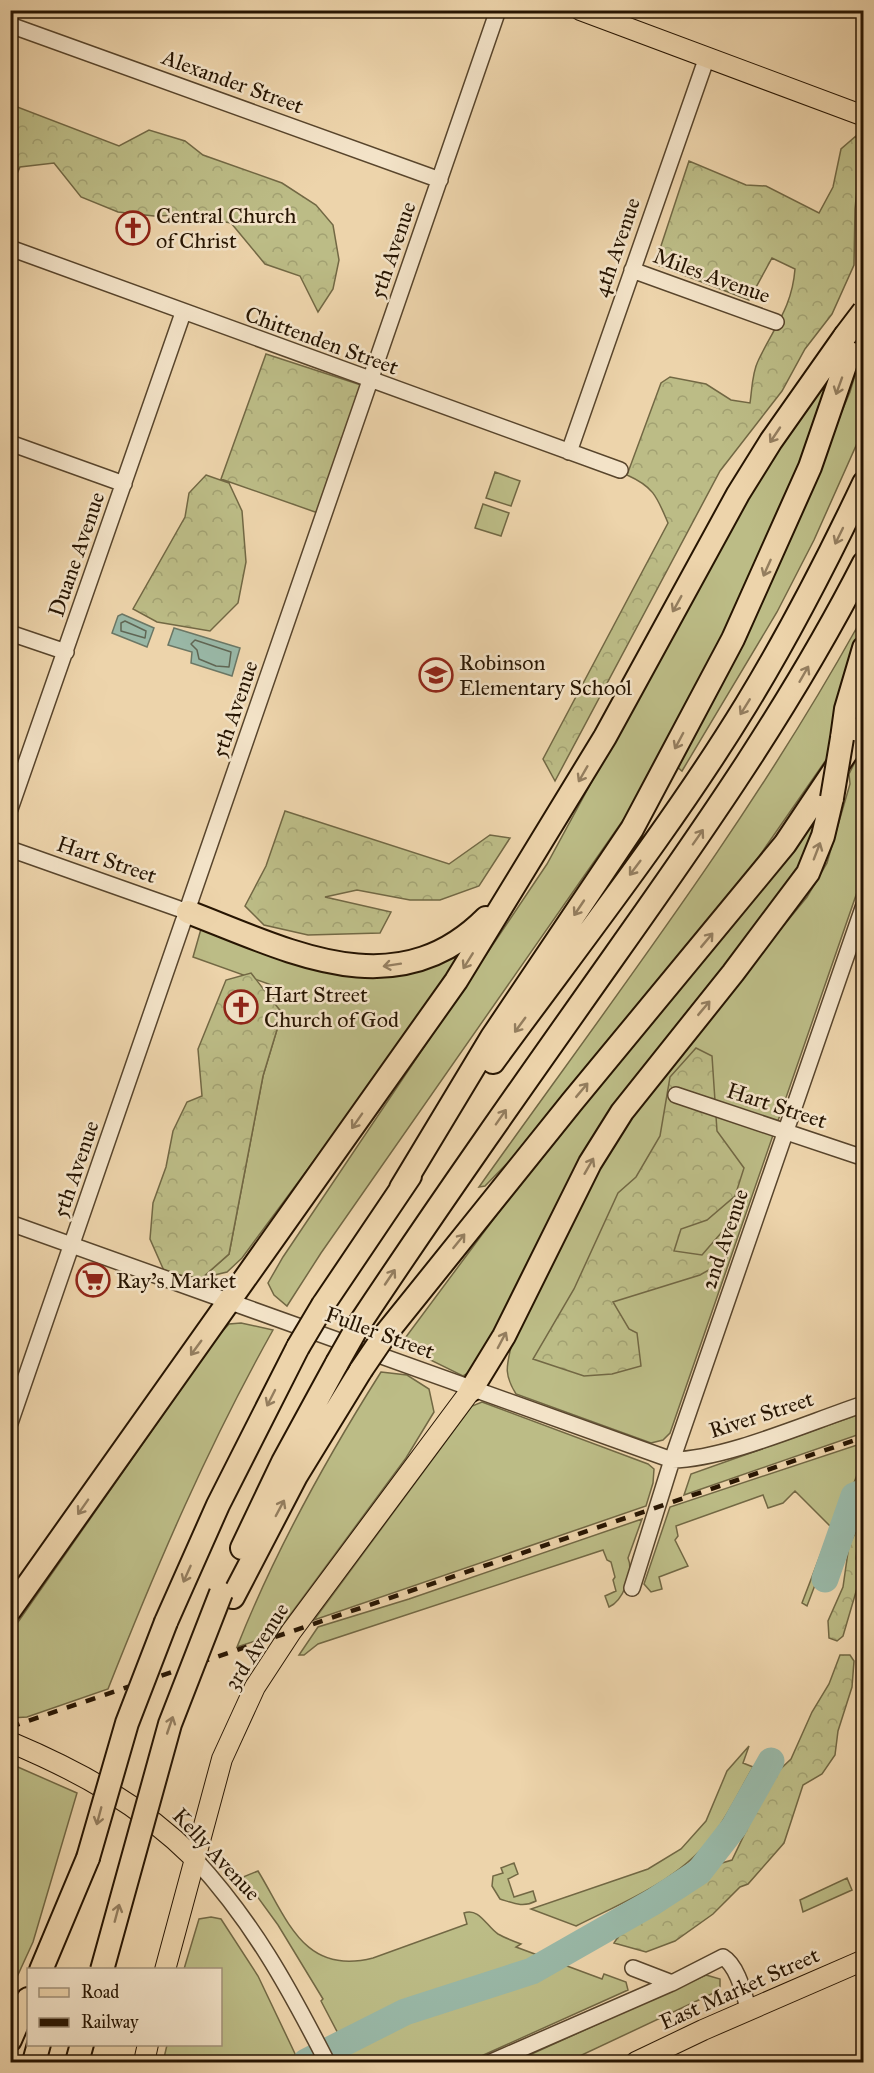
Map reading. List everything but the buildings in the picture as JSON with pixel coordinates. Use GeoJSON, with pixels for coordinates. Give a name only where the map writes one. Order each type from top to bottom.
{"type":"FeatureCollection","features":[{"type":"Feature","properties":{"kind":"highway"},"geometry":{"type":"LineString","coordinates":[[10,1610],[456,981],[605,737],[738,494],[794,407],[864,309]]}},
{"type":"Feature","properties":{"kind":"highway"},"geometry":{"type":"LineString","coordinates":[[401,1188],[492,1037],[632,829],[728,650],[760,584],[810,467],[864,309]]}},
{"type":"Feature","properties":{"kind":"highway"},"geometry":{"type":"LineString","coordinates":[[59,1968],[127,1724],[166,1622],[218,1505],[298,1347],[323,1305],[401,1188],[694,786],[746,705],[795,621],[864,483]]}},
{"type":"Feature","properties":{"kind":"highway"},"geometry":{"type":"LineString","coordinates":[[103,1968],[149,1793],[191,1668],[227,1595],[283,1462],[358,1326],[428,1220],[731,791],[804,674],[864,563]]}},
{"type":"Feature","properties":{"kind":"highway"},"geometry":{"type":"LineString","coordinates":[[471,1389],[504,1336],[590,1163],[622,1112],[734,973],[808,873],[823,836],[832,798],[846,709],[864,648]]}},
{"type":"Feature","properties":{"kind":"highway"},"geometry":{"type":"LineString","coordinates":[[227,1595],[296,1476],[384,1336],[521,1165],[785,844],[864,726]]}},
{"type":"Feature","properties":{"kind":"highway"},"geometry":{"type":"LineString","coordinates":[[188,912],[327,963],[379,967],[431,954],[468,936],[511,894]]}},
{"type":"Feature","properties":{"kind":"highway"},"geometry":{"type":"LineString","coordinates":[[42,1968],[88,1858]]}},
{"type":"Feature","properties":{"kind":"highway"},"geometry":{"type":"LineString","coordinates":[[10,2040],[27,2001]]}},
{"type":"Feature","properties":{"kind":"highway"},"geometry":{"type":"LineString","coordinates":[[34,2062],[38,2046]]}},
{"type":"Feature","properties":{"kind":"highway"},"geometry":{"type":"LineString","coordinates":[[77,2062],[81,2046]]}},
{"type":"Feature","properties":{"kind":"highway"},"geometry":{"type":"LineString","coordinates":[[86,2062],[88,2046]]}},
{"type":"Feature","properties":{"kind":"main road"},"geometry":{"type":"LineString","coordinates":[[580,10],[864,116]]}},
{"type":"Feature","properties":{"kind":"main road","name":"3rd Avenue"},"geometry":{"type":"LineString","coordinates":[[166,1968],[222,1759],[255,1687],[291,1632],[471,1389]]}},
{"type":"Feature","properties":{"kind":"main road","name":"Kelly Avenue"},"geometry":{"type":"LineString","coordinates":[[10,1742],[62,1763],[103,1786],[148,1817],[194,1858]]}},
{"type":"Feature","properties":{"kind":"main road","name":"East Market Street"},"geometry":{"type":"LineString","coordinates":[[636,2062],[703,2030],[749,2012],[864,1960]]}},
{"type":"Feature","properties":{"kind":"main road"},"geometry":{"type":"LineString","coordinates":[[144,2062],[148,2046]]}},
{"type":"Feature","properties":{"kind":"street","name":"5th Avenue"},"geometry":{"type":"LineString","coordinates":[[10,1423],[498,10]]}},
{"type":"Feature","properties":{"kind":"street","name":"Alexander Street"},"geometry":{"type":"LineString","coordinates":[[10,25],[440,180]]}},
{"type":"Feature","properties":{"kind":"street","name":"4th Avenue"},"geometry":{"type":"LineString","coordinates":[[569,452],[707,57]]}},
{"type":"Feature","properties":{"kind":"street","name":"Chittenden Street"},"geometry":{"type":"LineString","coordinates":[[10,248],[183,313],[620,470]]}},
{"type":"Feature","properties":{"kind":"street","name":"Miles Avenue"},"geometry":{"type":"LineString","coordinates":[[632,270],[776,322]]}},
{"type":"Feature","properties":{"kind":"street","name":"Duane Avenue"},"geometry":{"type":"LineString","coordinates":[[10,809],[183,313]]}},
{"type":"Feature","properties":{"kind":"street"},"geometry":{"type":"LineString","coordinates":[[10,443],[124,484]]}},
{"type":"Feature","properties":{"kind":"street"},"geometry":{"type":"LineString","coordinates":[[10,633],[66,652]]}},
{"type":"Feature","properties":{"kind":"street","name":"Hart Street"},"geometry":{"type":"LineString","coordinates":[[10,849],[188,912]]}},
{"type":"Feature","properties":{"kind":"street","name":"2nd Avenue"},"geometry":{"type":"LineString","coordinates":[[632,1588],[672,1460],[864,905]]}},
{"type":"Feature","properties":{"kind":"street","name":"Hart Street"},"geometry":{"type":"LineString","coordinates":[[676,1095],[864,1158]]}},
{"type":"Feature","properties":{"kind":"street","name":"Fuller Street"},"geometry":{"type":"LineString","coordinates":[[10,1223],[672,1460]]}},
{"type":"Feature","properties":{"kind":"street","name":"River Street"},"geometry":{"type":"LineString","coordinates":[[672,1460],[697,1458],[733,1448],[864,1404]]}},
{"type":"Feature","properties":{"kind":"street","name":"Kelly Avenue"},"geometry":{"type":"LineString","coordinates":[[194,1858],[249,1924],[327,2062]]}},
{"type":"Feature","properties":{"kind":"street"},"geometry":{"type":"LineString","coordinates":[[491,2062],[672,1983],[723,1957],[728,1960],[740,1985],[749,2012]]}},
{"type":"Feature","properties":{"kind":"street"},"geometry":{"type":"LineString","coordinates":[[633,1968],[672,1983]]}},
{"type":"Feature","properties":{"kind":"green space"},"geometry":{"type":"Polygon","coordinates":[[[10,82],[12,105],[119,146],[149,130],[185,141],[203,155],[282,183],[316,205],[333,225],[339,260],[333,289],[318,312],[300,276],[265,264],[231,223],[186,215],[154,216],[118,212],[81,197],[54,163],[20,167],[11,187],[10,82]]]}},
{"type":"Feature","properties":{"kind":"green space"},"geometry":{"type":"Polygon","coordinates":[[[856,136],[861,147],[855,209],[854,265],[832,314],[805,349],[782,391],[720,471],[555,781],[543,759],[668,523],[654,494],[636,479],[627,475],[661,383],[670,377],[706,384],[731,400],[750,403],[756,366],[786,306],[793,283],[795,269],[772,258],[749,300],[655,264],[689,161],[746,185],[766,186],[819,213],[833,187],[841,149],[856,136]]]}},
{"type":"Feature","properties":{"kind":"green space"},"geometry":{"type":"Polygon","coordinates":[[[863,349],[863,430],[814,540],[777,612],[682,771],[676,766],[746,638],[850,392],[863,349]]]}},
{"type":"Feature","properties":{"kind":"green space"},"geometry":{"type":"Polygon","coordinates":[[[266,354],[361,385],[318,513],[221,479],[266,354]]]}},
{"type":"Feature","properties":{"kind":"green space"},"geometry":{"type":"Polygon","coordinates":[[[834,369],[824,405],[742,600],[628,813],[321,1253],[287,1306],[274,1295],[268,1283],[283,1257],[547,864],[736,516],[791,426],[834,369]]]}},
{"type":"Feature","properties":{"kind":"green space"},"geometry":{"type":"Polygon","coordinates":[[[495,472],[520,481],[511,506],[486,498],[495,472]]]}},
{"type":"Feature","properties":{"kind":"green space"},"geometry":{"type":"Polygon","coordinates":[[[206,475],[229,483],[242,511],[246,562],[238,603],[210,631],[157,622],[133,609],[185,517],[189,493],[206,475]]]}},
{"type":"Feature","properties":{"kind":"green space"},"geometry":{"type":"Polygon","coordinates":[[[483,504],[509,513],[501,536],[475,528],[483,504]]]}},
{"type":"Feature","properties":{"kind":"green space"},"geometry":{"type":"Polygon","coordinates":[[[856,629],[859,644],[828,757],[726,904],[520,1150],[485,1186],[479,1187],[627,982],[723,843],[814,702],[856,629]]]}},
{"type":"Feature","properties":{"kind":"green space"},"geometry":{"type":"Polygon","coordinates":[[[863,746],[863,875],[670,1433],[663,1440],[651,1443],[516,1394],[509,1380],[507,1369],[512,1343],[600,1165],[662,1074],[807,897],[827,863],[850,784],[849,774],[863,746]]]}},
{"type":"Feature","properties":{"kind":"green space"},"geometry":{"type":"Polygon","coordinates":[[[285,811],[449,864],[490,835],[510,838],[479,886],[440,900],[410,900],[357,890],[325,897],[391,912],[380,933],[308,935],[264,925],[245,906],[266,866],[285,811]]]}},
{"type":"Feature","properties":{"kind":"green space"},"geometry":{"type":"Polygon","coordinates":[[[816,819],[806,856],[787,890],[632,1081],[578,1167],[477,1368],[463,1376],[400,1345],[510,1197],[816,819]]]}},
{"type":"Feature","properties":{"kind":"green space"},"geometry":{"type":"Polygon","coordinates":[[[201,929],[293,961],[342,973],[387,975],[424,965],[460,950],[467,954],[242,1258],[227,1272],[202,1278],[229,1254],[263,1076],[282,1013],[272,1002],[277,987],[193,957],[201,929]]]}},
{"type":"Feature","properties":{"kind":"green space"},"geometry":{"type":"Polygon","coordinates":[[[251,973],[282,1013],[263,1076],[229,1254],[202,1278],[165,1273],[150,1239],[153,1203],[166,1167],[173,1131],[187,1102],[202,1096],[198,1049],[226,980],[251,973]]]}},
{"type":"Feature","properties":{"kind":"green space"},"geometry":{"type":"Polygon","coordinates":[[[696,1048],[712,1056],[717,1131],[744,1168],[735,1196],[707,1220],[681,1229],[674,1251],[702,1255],[721,1233],[732,1241],[726,1260],[700,1275],[613,1302],[629,1329],[637,1333],[641,1366],[612,1374],[584,1376],[533,1359],[574,1289],[618,1193],[636,1177],[660,1136],[670,1077],[696,1048]]]}},
{"type":"Feature","properties":{"kind":"green space"},"geometry":{"type":"Polygon","coordinates":[[[241,1323],[273,1330],[184,1506],[108,1689],[27,1717],[11,1718],[11,1632],[218,1336],[229,1324],[241,1323]]]}},
{"type":"Feature","properties":{"kind":"green space"},"geometry":{"type":"Polygon","coordinates":[[[381,1372],[407,1375],[429,1389],[434,1412],[406,1458],[276,1634],[237,1647],[268,1576],[303,1506],[381,1372]]]}},
{"type":"Feature","properties":{"kind":"green space"},"geometry":{"type":"Polygon","coordinates":[[[482,1402],[648,1464],[654,1469],[653,1483],[646,1506],[314,1620],[472,1406],[482,1402]]]}},
{"type":"Feature","properties":{"kind":"green space"},"geometry":{"type":"Polygon","coordinates":[[[863,1413],[863,1433],[684,1495],[691,1474],[863,1413]]]}},
{"type":"Feature","properties":{"kind":"green space"},"geometry":{"type":"Polygon","coordinates":[[[863,1443],[863,1470],[857,1475],[807,1606],[802,1603],[831,1527],[795,1491],[783,1503],[768,1508],[763,1495],[676,1526],[678,1536],[675,1540],[688,1566],[659,1577],[662,1589],[651,1592],[644,1584],[670,1507],[863,1443]]]}},
{"type":"Feature","properties":{"kind":"green space"},"geometry":{"type":"Polygon","coordinates":[[[863,1518],[863,1541],[857,1549],[856,1559],[863,1568],[843,1636],[837,1641],[829,1638],[828,1621],[843,1587],[849,1545],[863,1518]]]}},
{"type":"Feature","properties":{"kind":"green space"},"geometry":{"type":"Polygon","coordinates":[[[642,1519],[628,1558],[630,1571],[626,1586],[619,1599],[609,1607],[605,1596],[616,1591],[613,1580],[615,1577],[611,1562],[607,1560],[603,1550],[318,1644],[304,1655],[299,1655],[318,1627],[409,1599],[642,1519]]]}},
{"type":"Feature","properties":{"kind":"green space"},"geometry":{"type":"Polygon","coordinates":[[[840,1655],[850,1655],[854,1661],[852,1687],[838,1731],[835,1755],[822,1774],[803,1785],[784,1843],[748,1884],[740,1887],[713,1914],[675,1941],[646,1952],[614,1943],[625,1926],[668,1905],[694,1888],[715,1865],[732,1860],[772,1777],[791,1759],[812,1712],[829,1684],[840,1655]]]}},
{"type":"Feature","properties":{"kind":"green space"},"geometry":{"type":"Polygon","coordinates":[[[749,1746],[743,1763],[753,1767],[726,1816],[703,1848],[671,1876],[576,1926],[531,1909],[648,1869],[681,1849],[706,1821],[727,1771],[749,1746]]]}},
{"type":"Feature","properties":{"kind":"green space"},"geometry":{"type":"Polygon","coordinates":[[[11,1764],[77,1793],[33,1942],[11,1990],[11,1764]]]}},
{"type":"Feature","properties":{"kind":"green space"},"geometry":{"type":"Polygon","coordinates":[[[514,1863],[518,1874],[508,1879],[514,1897],[533,1891],[536,1901],[522,1904],[500,1899],[492,1886],[493,1876],[503,1873],[501,1868],[514,1863]]]}},
{"type":"Feature","properties":{"kind":"green space"},"geometry":{"type":"Polygon","coordinates":[[[258,1871],[300,1939],[313,1951],[330,1959],[349,1961],[373,1958],[467,1924],[464,1913],[469,1912],[478,1915],[498,1934],[521,1944],[516,1947],[602,1979],[604,1974],[626,1982],[628,1990],[468,2062],[353,2062],[321,2001],[323,1999],[278,1925],[243,1877],[258,1871]]]}},
{"type":"Feature","properties":{"kind":"green space"},"geometry":{"type":"Polygon","coordinates":[[[847,1878],[852,1890],[803,1912],[800,1900],[847,1878]]]}},
{"type":"Feature","properties":{"kind":"green space"},"geometry":{"type":"Polygon","coordinates":[[[211,1917],[221,1919],[258,1976],[298,2060],[293,2062],[163,2062],[167,2046],[222,2046],[222,1968],[184,1968],[199,1919],[211,1917]]]}},
{"type":"Feature","properties":{"kind":"green space"},"geometry":{"type":"Polygon","coordinates":[[[706,1975],[720,1979],[720,1990],[567,2062],[514,2062],[706,1975]]]}},
{"type":"Feature","properties":{"kind":"water"},"geometry":{"type":"Polygon","coordinates":[[[122,614],[154,628],[147,647],[112,633],[118,616],[122,614]]]}},
{"type":"Feature","properties":{"kind":"water"},"geometry":{"type":"Polygon","coordinates":[[[174,628],[240,648],[232,676],[191,663],[192,652],[168,645],[174,628]]]}},
{"type":"Feature","properties":{"kind":"waterway"},"geometry":{"type":"LineString","coordinates":[[825,1579],[854,1496],[864,1492]]}},
{"type":"Feature","properties":{"kind":"waterway"},"geometry":{"type":"LineString","coordinates":[[306,2062],[405,2012],[532,1971],[653,1902],[699,1872],[734,1827],[771,1761]]}},
{"type":"Feature","properties":{"kind":"railway"},"geometry":{"type":"LineString","coordinates":[[10,1727],[864,1437]]}},
{"type":"Feature","properties":{"kind":"place","name":"Central Church of Christ"},"geometry":{"type":"Point","coordinates":[133,228]}},
{"type":"Feature","properties":{"kind":"place","name":"Robinson Elementary School"},"geometry":{"type":"Point","coordinates":[436,675]}},
{"type":"Feature","properties":{"kind":"place","name":"Hart Street Church of God"},"geometry":{"type":"Point","coordinates":[241,1007]}},
{"type":"Feature","properties":{"kind":"place","name":"Ray's Market"},"geometry":{"type":"Point","coordinates":[93,1280]}}]}
